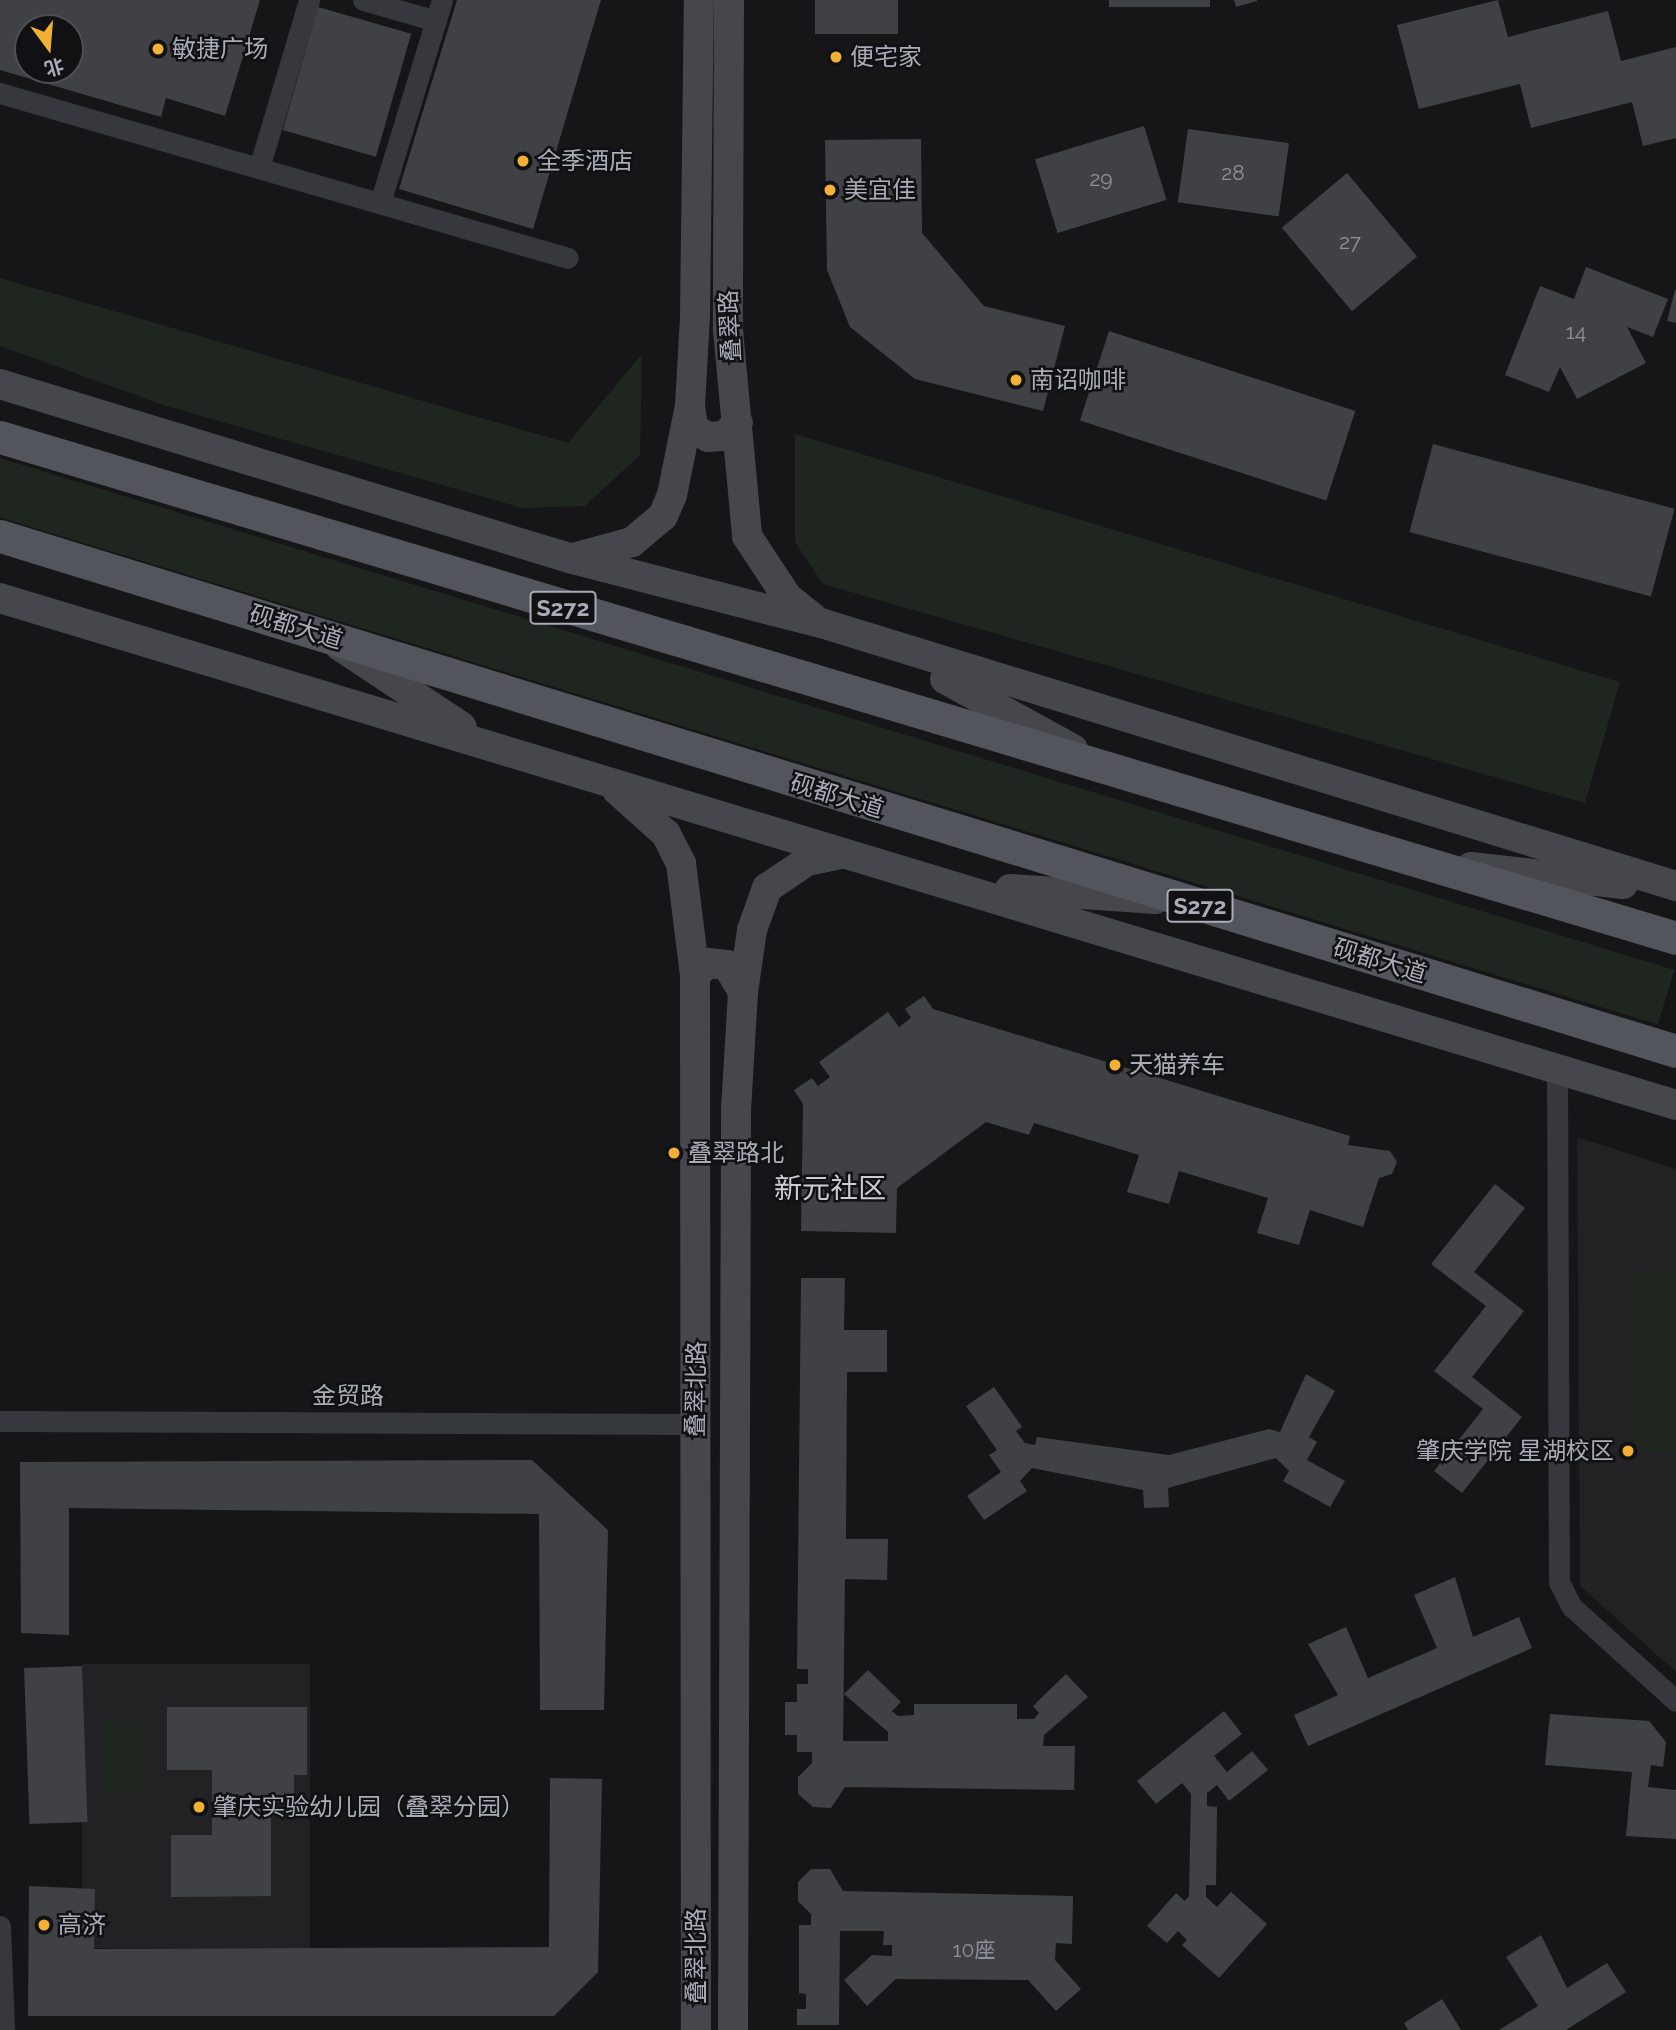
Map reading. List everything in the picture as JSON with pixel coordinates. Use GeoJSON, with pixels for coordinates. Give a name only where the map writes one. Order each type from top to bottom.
{"type":"FeatureCollection","features":[{"type":"Feature","properties":{"kind":"main road","name":"S272"},"geometry":{"type":"LineString","coordinates":[[0,438],[1126,778],[1441,863],[1676,938]]}},
{"type":"Feature","properties":{"kind":"main road","name":"砚都大道"},"geometry":{"type":"LineString","coordinates":[[0,536],[1676,1051]]}},
{"type":"Feature","properties":{"kind":"street"},"geometry":{"type":"LineString","coordinates":[[259,168],[309,0]]}},
{"type":"Feature","properties":{"kind":"street"},"geometry":{"type":"LineString","coordinates":[[363,0],[436,21]]}},
{"type":"Feature","properties":{"kind":"street"},"geometry":{"type":"LineString","coordinates":[[380,204],[442,0]]}},
{"type":"Feature","properties":{"kind":"street","name":"叠翠路"},"geometry":{"type":"LineString","coordinates":[[569,558],[632,542],[663,516],[690,406],[699,0]]}},
{"type":"Feature","properties":{"kind":"street","name":"叠翠路"},"geometry":{"type":"LineString","coordinates":[[729,0],[728,330],[747,536],[787,597],[821,623]]}},
{"type":"Feature","properties":{"kind":"street"},"geometry":{"type":"LineString","coordinates":[[0,93],[568,258]]}},
{"type":"Feature","properties":{"kind":"street"},"geometry":{"type":"LineString","coordinates":[[0,384],[569,558],[821,623],[894,650],[1676,888]]}},
{"type":"Feature","properties":{"kind":"street"},"geometry":{"type":"LineString","coordinates":[[690,406],[693,428],[708,437],[724,436],[738,423]]}},
{"type":"Feature","properties":{"kind":"street"},"geometry":{"type":"LineString","coordinates":[[0,598],[844,854],[960,886],[1676,1105]]}},
{"type":"Feature","properties":{"kind":"street"},"geometry":{"type":"LineString","coordinates":[[322,635],[491,745]]}},
{"type":"Feature","properties":{"kind":"street"},"geometry":{"type":"LineString","coordinates":[[894,650],[1126,778]]}},
{"type":"Feature","properties":{"kind":"street","name":"叠翠北路"},"geometry":{"type":"LineString","coordinates":[[605,780],[666,834],[681,863],[695,975],[696,2030]]}},
{"type":"Feature","properties":{"kind":"street","name":"叠翠北路"},"geometry":{"type":"LineString","coordinates":[[733,2030],[736,1110],[743,992],[752,930],[767,888],[807,861],[844,854]]}},
{"type":"Feature","properties":{"kind":"street"},"geometry":{"type":"LineString","coordinates":[[1441,863],[1676,888]]}},
{"type":"Feature","properties":{"kind":"street"},"geometry":{"type":"LineString","coordinates":[[960,886],[1182,901]]}},
{"type":"Feature","properties":{"kind":"street"},"geometry":{"type":"LineString","coordinates":[[695,975],[708,963],[727,965],[743,992]]}},
{"type":"Feature","properties":{"kind":"street"},"geometry":{"type":"LineString","coordinates":[[1556,1070],[1559,1582],[1579,1614],[1676,1701]]}},
{"type":"Feature","properties":{"kind":"street","name":"金贸路"},"geometry":{"type":"LineString","coordinates":[[0,1421],[696,1424]]}},
{"type":"Feature","properties":{"kind":"street"},"geometry":{"type":"LineString","coordinates":[[0,1926],[4,2030]]}},
{"type":"Feature","properties":{"kind":"shaded area"},"geometry":{"type":"Polygon","coordinates":[[[0,278],[568,443],[642,354],[640,455],[585,506],[522,508],[166,406],[0,346],[0,278]]]}},
{"type":"Feature","properties":{"kind":"shaded area"},"geometry":{"type":"Polygon","coordinates":[[[795,434],[1620,682],[1585,803],[823,584],[795,542],[795,434]]]}},
{"type":"Feature","properties":{"kind":"shaded area"},"geometry":{"type":"Polygon","coordinates":[[[0,458],[1674,970],[1658,1024],[0,518],[0,458]]]}},
{"type":"Feature","properties":{"kind":"shaded area","name":"肇庆学院 星湖校区"},"geometry":{"type":"Polygon","coordinates":[[[1577,1137],[1676,1169],[1676,1672],[1580,1586],[1577,1137]]]}},
{"type":"Feature","properties":{"kind":"shaded area"},"geometry":{"type":"Polygon","coordinates":[[[1634,1272],[1676,1272],[1676,1453],[1634,1453],[1634,1272]]]}},
{"type":"Feature","properties":{"kind":"shaded area","name":"肇庆实验幼儿园（叠翠分园）"},"geometry":{"type":"Polygon","coordinates":[[[82,1664],[310,1664],[310,1948],[82,1948],[82,1664]]]}},
{"type":"Feature","properties":{"kind":"shaded area"},"geometry":{"type":"Polygon","coordinates":[[[104,1723],[142,1723],[142,1793],[104,1793],[104,1723]]]}},
{"type":"Feature","properties":{"kind":"building","name":"敏捷广场"},"geometry":{"type":"Polygon","coordinates":[[[0,0],[260,0],[225,116],[166,98],[161,117],[48,84],[84,84],[84,14],[14,14],[14,74],[0,70],[0,0]]]}},
{"type":"Feature","properties":{"kind":"building"},"geometry":{"type":"Polygon","coordinates":[[[457,0],[601,0],[533,229],[399,189],[457,0]]]}},
{"type":"Feature","properties":{"kind":"building"},"geometry":{"type":"Polygon","coordinates":[[[815,0],[898,0],[898,34],[815,34],[815,0]]]}},
{"type":"Feature","properties":{"kind":"building"},"geometry":{"type":"Polygon","coordinates":[[[1109,0],[1210,0],[1210,7],[1109,7],[1109,0]]]}},
{"type":"Feature","properties":{"kind":"building"},"geometry":{"type":"Polygon","coordinates":[[[1234,0],[1257,0],[1257,1],[1236,7],[1234,0]]]}},
{"type":"Feature","properties":{"kind":"building"},"geometry":{"type":"Polygon","coordinates":[[[1498,0],[1508,37],[1608,11],[1621,61],[1676,47],[1676,138],[1643,146],[1632,102],[1531,128],[1520,84],[1419,109],[1397,25],[1498,0]]]}},
{"type":"Feature","properties":{"kind":"building"},"geometry":{"type":"Polygon","coordinates":[[[318,7],[411,34],[376,157],[283,130],[318,7]]]}},
{"type":"Feature","properties":{"kind":"building"},"geometry":{"type":"Polygon","coordinates":[[[1144,126],[1167,200],[1057,233],[1035,159],[1144,126]]]}},
{"type":"Feature","properties":{"kind":"building"},"geometry":{"type":"Polygon","coordinates":[[[1188,129],[1289,143],[1279,216],[1178,202],[1188,129]]]}},
{"type":"Feature","properties":{"kind":"building"},"geometry":{"type":"Polygon","coordinates":[[[921,139],[922,233],[984,306],[1065,326],[1043,411],[915,379],[850,327],[827,270],[825,140],[921,139]]]}},
{"type":"Feature","properties":{"kind":"building"},"geometry":{"type":"Polygon","coordinates":[[[1347,173],[1417,256],[1352,311],[1282,228],[1347,173]]]}},
{"type":"Feature","properties":{"kind":"building"},"geometry":{"type":"Polygon","coordinates":[[[1586,267],[1668,299],[1653,337],[1627,327],[1646,363],[1577,399],[1560,367],[1549,392],[1505,375],[1540,286],[1574,299],[1586,267]]]}},
{"type":"Feature","properties":{"kind":"building"},"geometry":{"type":"Polygon","coordinates":[[[1676,290],[1676,323],[1667,321],[1676,290]]]}},
{"type":"Feature","properties":{"kind":"building"},"geometry":{"type":"Polygon","coordinates":[[[1109,331],[1355,411],[1326,500],[1080,420],[1109,331]]]}},
{"type":"Feature","properties":{"kind":"building"},"geometry":{"type":"Polygon","coordinates":[[[1433,444],[1674,509],[1651,597],[1409,532],[1433,444]]]}},
{"type":"Feature","properties":{"kind":"building"},"geometry":{"type":"Polygon","coordinates":[[[924,996],[933,1009],[1350,1136],[1348,1145],[1390,1151],[1397,1162],[1392,1174],[1379,1178],[1363,1227],[1310,1210],[1299,1245],[1257,1233],[1268,1198],[1179,1171],[1169,1204],[1127,1192],[1139,1155],[1034,1123],[1029,1135],[986,1122],[897,1188],[896,1233],[801,1231],[803,1104],[794,1090],[812,1078],[818,1086],[830,1077],[819,1062],[888,1012],[899,1027],[911,1018],[905,1009],[924,996]]]}},
{"type":"Feature","properties":{"kind":"building"},"geometry":{"type":"Polygon","coordinates":[[[1495,1184],[1525,1208],[1474,1272],[1524,1311],[1472,1377],[1522,1417],[1462,1493],[1434,1471],[1483,1409],[1434,1371],[1486,1306],[1431,1264],[1495,1184]]]}},
{"type":"Feature","properties":{"kind":"building"},"geometry":{"type":"Polygon","coordinates":[[[801,1278],[845,1278],[844,1330],[887,1330],[887,1372],[847,1372],[846,1539],[888,1539],[887,1580],[845,1579],[843,1741],[888,1741],[888,1732],[844,1694],[868,1670],[901,1702],[892,1711],[898,1716],[914,1715],[914,1704],[1017,1704],[1017,1719],[1034,1719],[1039,1713],[1033,1706],[1066,1674],[1088,1697],[1044,1735],[1043,1746],[1075,1746],[1074,1790],[845,1787],[831,1808],[813,1807],[798,1794],[798,1777],[812,1763],[812,1752],[797,1752],[797,1735],[785,1735],[785,1702],[797,1702],[797,1684],[808,1684],[808,1669],[797,1669],[801,1278]]]}},
{"type":"Feature","properties":{"kind":"building"},"geometry":{"type":"Polygon","coordinates":[[[1306,1374],[1335,1391],[1309,1437],[1317,1442],[1307,1460],[1345,1481],[1330,1507],[1283,1481],[1289,1471],[1276,1458],[1168,1488],[1169,1507],[1144,1508],[1143,1490],[1032,1468],[1020,1481],[1027,1491],[984,1520],[967,1496],[1001,1472],[989,1455],[997,1450],[966,1406],[994,1387],[1022,1427],[1016,1431],[1025,1443],[1035,1445],[1037,1437],[1169,1455],[1269,1429],[1280,1432],[1306,1374]]]}},
{"type":"Feature","properties":{"kind":"building"},"geometry":{"type":"Polygon","coordinates":[[[532,1460],[608,1530],[604,1710],[540,1710],[539,1514],[69,1508],[69,1635],[21,1633],[20,1462],[532,1460]]]}},
{"type":"Feature","properties":{"kind":"building"},"geometry":{"type":"Polygon","coordinates":[[[1455,1577],[1473,1637],[1519,1617],[1532,1648],[1308,1746],[1294,1715],[1338,1695],[1308,1644],[1346,1627],[1368,1678],[1437,1648],[1414,1595],[1455,1577]]]}},
{"type":"Feature","properties":{"kind":"building"},"geometry":{"type":"Polygon","coordinates":[[[82,1666],[87,1822],[29,1824],[24,1668],[82,1666]]]}},
{"type":"Feature","properties":{"kind":"building"},"geometry":{"type":"Polygon","coordinates":[[[167,1707],[307,1707],[307,1775],[294,1775],[294,1803],[271,1803],[271,1896],[171,1897],[171,1835],[212,1835],[212,1770],[167,1770],[167,1707]]]}},
{"type":"Feature","properties":{"kind":"building"},"geometry":{"type":"Polygon","coordinates":[[[1224,1711],[1242,1734],[1214,1756],[1227,1772],[1252,1751],[1268,1770],[1229,1801],[1217,1785],[1207,1793],[1207,1806],[1217,1807],[1216,1885],[1206,1885],[1206,1897],[1217,1907],[1231,1892],[1267,1924],[1219,1978],[1182,1945],[1187,1940],[1178,1931],[1167,1943],[1147,1926],[1176,1893],[1185,1901],[1189,1896],[1191,1794],[1182,1783],[1156,1804],[1137,1781],[1224,1711]]]}},
{"type":"Feature","properties":{"kind":"building"},"geometry":{"type":"Polygon","coordinates":[[[1550,1714],[1649,1721],[1666,1742],[1663,1767],[1651,1765],[1648,1787],[1676,1790],[1676,1839],[1626,1836],[1632,1772],[1545,1765],[1550,1714]]]}},
{"type":"Feature","properties":{"kind":"building"},"geometry":{"type":"Polygon","coordinates":[[[550,1778],[602,1779],[598,1972],[554,2016],[28,2016],[29,1886],[95,1889],[94,1949],[549,1947],[550,1778]]]}},
{"type":"Feature","properties":{"kind":"building"},"geometry":{"type":"Polygon","coordinates":[[[811,1869],[830,1869],[843,1891],[1073,1896],[1072,1944],[1056,1943],[1055,1960],[1081,1989],[1056,2011],[1028,1980],[896,1979],[867,2006],[844,1980],[872,1955],[892,1956],[892,1945],[883,1945],[884,1931],[840,1931],[839,2025],[797,2025],[797,2009],[806,2009],[806,1994],[799,1993],[799,1925],[811,1925],[811,1914],[798,1901],[798,1882],[811,1869]]]}},
{"type":"Feature","properties":{"kind":"building"},"geometry":{"type":"Polygon","coordinates":[[[1541,1935],[1567,1988],[1607,1963],[1626,1992],[1566,2030],[1499,2030],[1538,2006],[1506,1957],[1541,1935]]]}},
{"type":"Feature","properties":{"kind":"building"},"geometry":{"type":"Polygon","coordinates":[[[1442,1999],[1461,2030],[1408,2030],[1404,2023],[1442,1999]]]}},
{"type":"Feature","properties":{"kind":"place","name":"敏捷广场"},"geometry":{"type":"Point","coordinates":[158,49]}},
{"type":"Feature","properties":{"kind":"place","name":"便宅家"},"geometry":{"type":"Point","coordinates":[836,57]}},
{"type":"Feature","properties":{"kind":"place","name":"全季酒店"},"geometry":{"type":"Point","coordinates":[523,161]}},
{"type":"Feature","properties":{"kind":"place","name":"美宜佳"},"geometry":{"type":"Point","coordinates":[830,190]}},
{"type":"Feature","properties":{"kind":"place","name":"南诏咖啡"},"geometry":{"type":"Point","coordinates":[1016,380]}},
{"type":"Feature","properties":{"kind":"place","name":"天猫养车"},"geometry":{"type":"Point","coordinates":[1115,1065]}},
{"type":"Feature","properties":{"kind":"place","name":"叠翠路北"},"geometry":{"type":"Point","coordinates":[674,1153]}},
{"type":"Feature","properties":{"kind":"place","name":"肇庆学院 星湖校区"},"geometry":{"type":"Point","coordinates":[1628,1451]}},
{"type":"Feature","properties":{"kind":"place","name":"肇庆实验幼儿园（叠翠分园）"},"geometry":{"type":"Point","coordinates":[199,1807]}},
{"type":"Feature","properties":{"kind":"place","name":"高济"},"geometry":{"type":"Point","coordinates":[44,1925]}},
{"type":"Feature","properties":{"kind":"district","name":"新元社区"},"geometry":{"type":"Point","coordinates":[830,1189]}}]}
